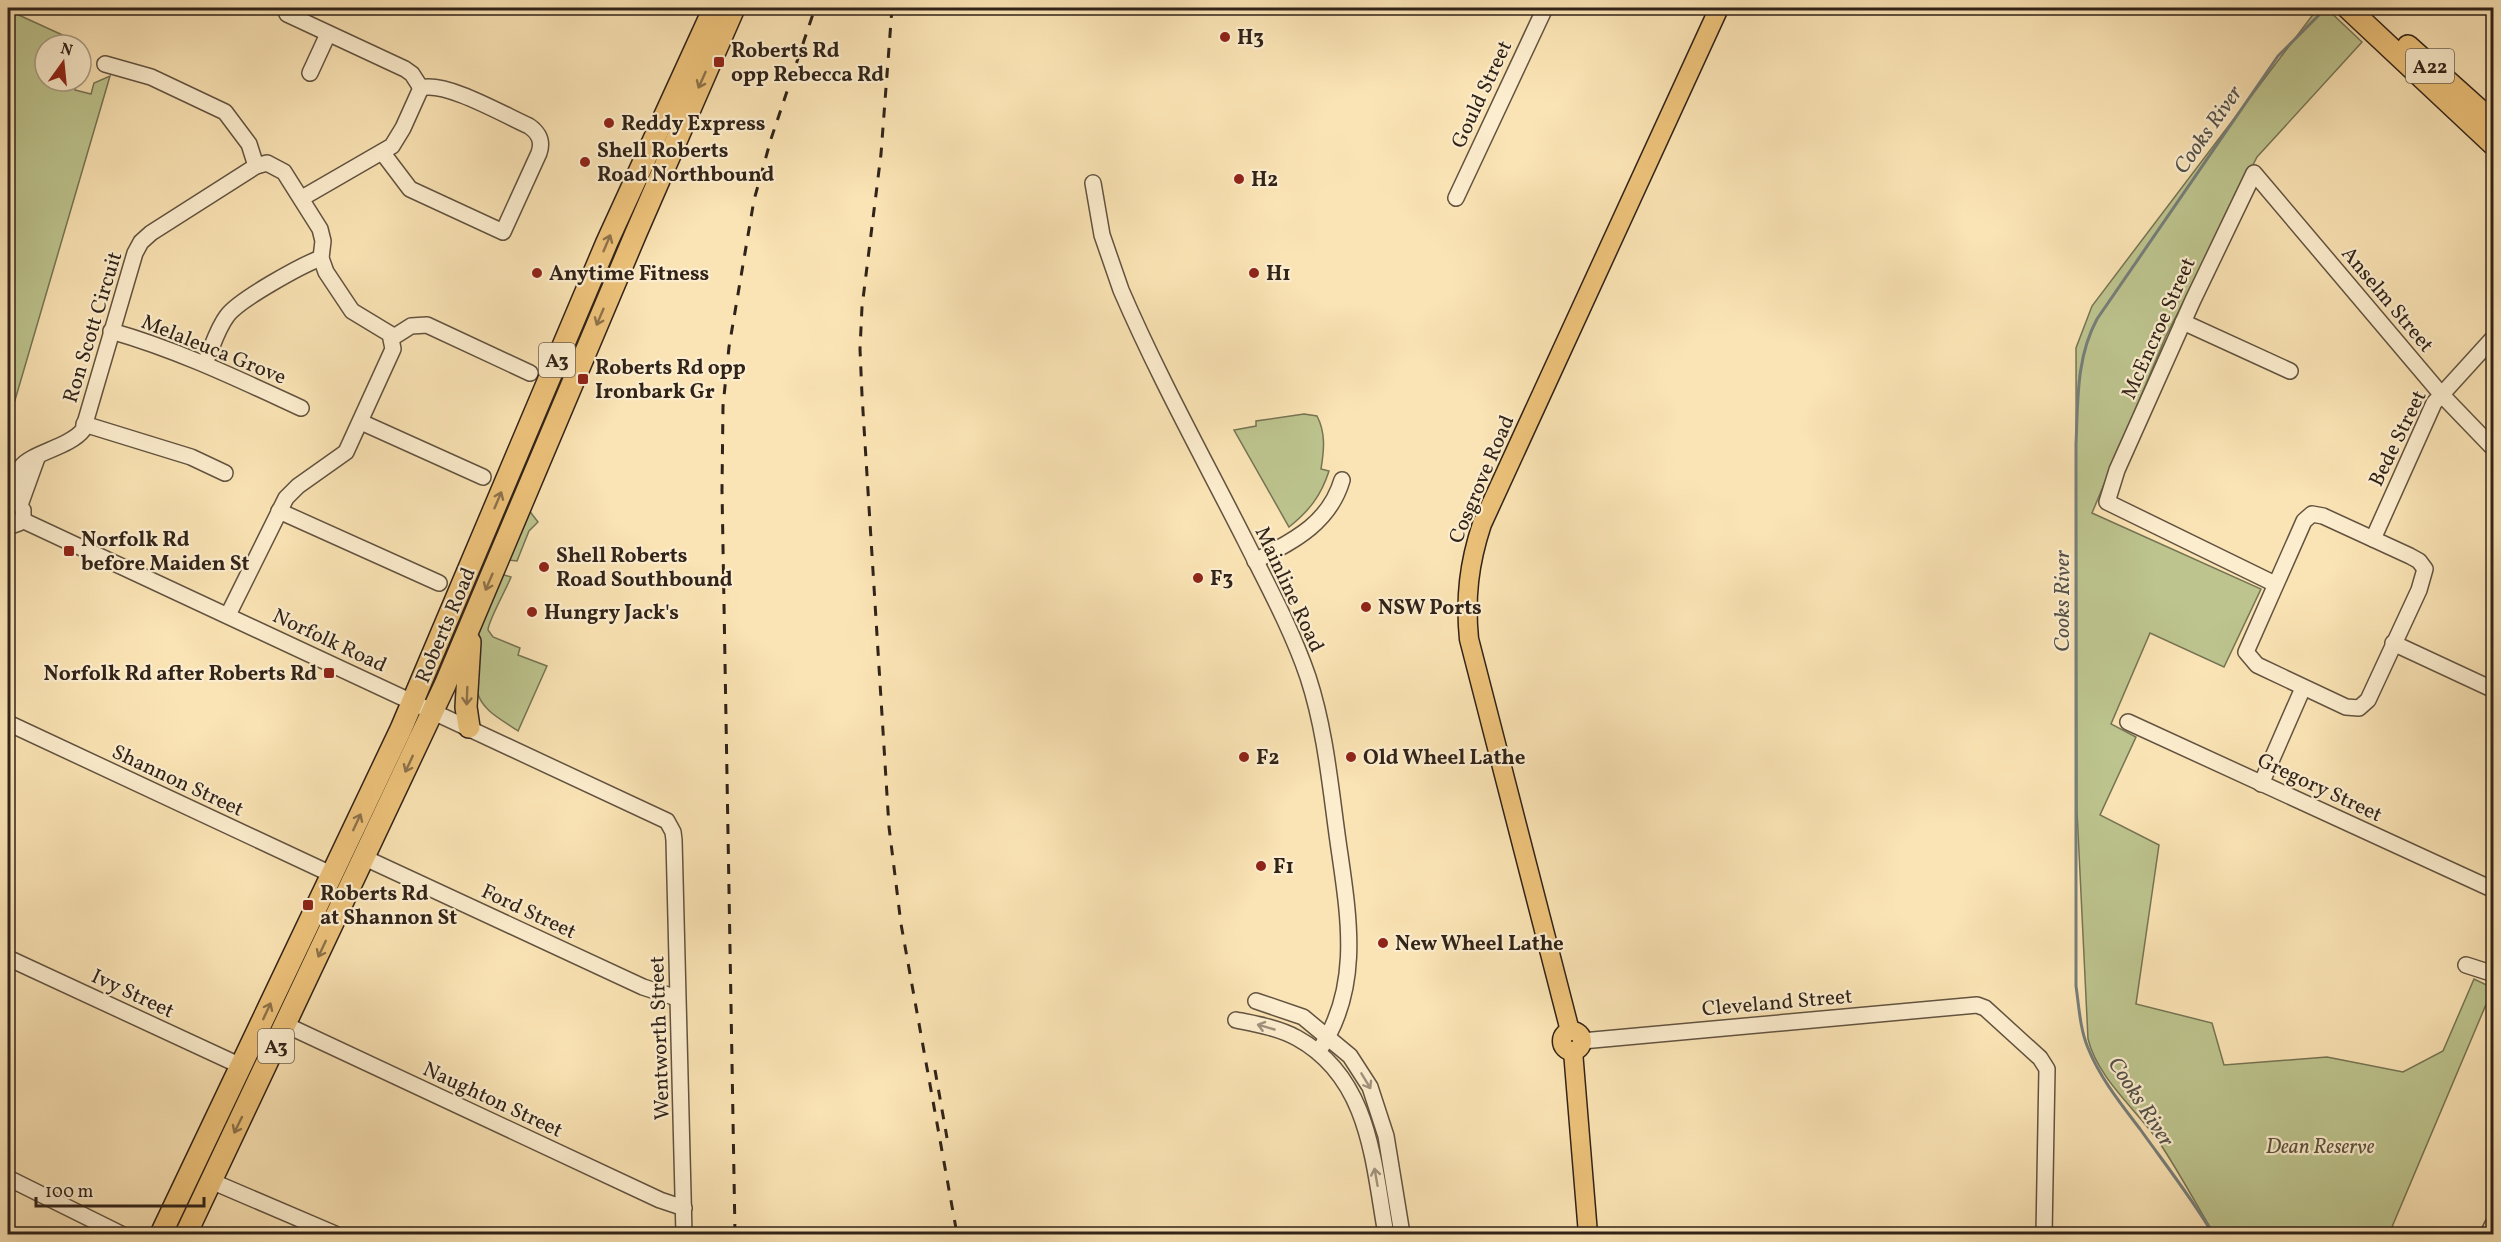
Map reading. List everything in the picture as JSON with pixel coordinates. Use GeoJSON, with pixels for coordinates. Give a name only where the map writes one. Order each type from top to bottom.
{"type":"FeatureCollection","features":[{"type":"Feature","properties":{"kind":"highway","name":"Roberts Road"},"geometry":{"type":"LineString","coordinates":[[161,1234],[412,701],[612,231],[714,8]]}},
{"type":"Feature","properties":{"kind":"highway","name":"Roberts Road"},"geometry":{"type":"LineString","coordinates":[[186,1234],[433,711],[672,147],[734,8]]}},
{"type":"Feature","properties":{"kind":"highway","name":"A22"},"geometry":{"type":"LineString","coordinates":[[2357,10],[2493,123]]}},
{"type":"Feature","properties":{"kind":"highway","name":"A22"},"geometry":{"type":"LineString","coordinates":[[2357,10],[2493,145]]}},
{"type":"Feature","properties":{"kind":"highway"},"geometry":{"type":"LineString","coordinates":[[469,728],[466,696],[471,623]]}},
{"type":"Feature","properties":{"kind":"main road","name":"Cosgrove Road"},"geometry":{"type":"LineString","coordinates":[[1588,1234],[1575,1041],[1469,639],[1468,580],[1482,524],[1719,8]]}},
{"type":"Feature","properties":{"kind":"street","name":"Gould Street"},"geometry":{"type":"LineString","coordinates":[[1456,198],[1545,8]]}},
{"type":"Feature","properties":{"kind":"street"},"geometry":{"type":"LineString","coordinates":[[287,14],[405,69],[412,74],[421,88]]}},
{"type":"Feature","properties":{"kind":"street"},"geometry":{"type":"LineString","coordinates":[[310,73],[328,34]]}},
{"type":"Feature","properties":{"kind":"street"},"geometry":{"type":"LineString","coordinates":[[105,64],[151,77],[225,112],[249,144],[256,166],[267,163],[279,167],[302,198],[323,236],[321,258],[326,272],[352,311],[360,318],[382,328],[392,338],[394,345],[346,452],[293,490],[279,511],[228,615]]}},
{"type":"Feature","properties":{"kind":"street"},"geometry":{"type":"LineString","coordinates":[[382,152],[410,189],[503,232],[540,149],[538,134],[529,126],[447,89],[432,86],[421,88]]}},
{"type":"Feature","properties":{"kind":"street"},"geometry":{"type":"LineString","coordinates":[[302,198],[392,146],[399,137],[421,88]]}},
{"type":"Feature","properties":{"kind":"street","name":"Ron Scott Circuit"},"geometry":{"type":"LineString","coordinates":[[15,506],[37,458],[79,435],[135,253],[141,242],[151,233],[256,166]]}},
{"type":"Feature","properties":{"kind":"street","name":"McEncroe Street"},"geometry":{"type":"LineString","coordinates":[[2254,173],[2183,322],[2118,470],[2107,502],[2275,584]]}},
{"type":"Feature","properties":{"kind":"street","name":"Anselm Street"},"geometry":{"type":"LineString","coordinates":[[2254,173],[2441,394],[2493,449]]}},
{"type":"Feature","properties":{"kind":"street","name":"Mainline Road"},"geometry":{"type":"LineString","coordinates":[[1093,183],[1102,235],[1120,291],[1287,625],[1316,704],[1325,753],[1351,943],[1346,988],[1328,1037],[1318,1052]]}},
{"type":"Feature","properties":{"kind":"street"},"geometry":{"type":"LineString","coordinates":[[205,363],[223,321],[232,310],[300,266],[321,258]]}},
{"type":"Feature","properties":{"kind":"street"},"geometry":{"type":"LineString","coordinates":[[2183,322],[2290,371]]}},
{"type":"Feature","properties":{"kind":"street"},"geometry":{"type":"LineString","coordinates":[[392,338],[411,326],[427,325],[530,373]]}},
{"type":"Feature","properties":{"kind":"street","name":"Melaleuca Grove"},"geometry":{"type":"LineString","coordinates":[[111,331],[164,346],[301,408]]}},
{"type":"Feature","properties":{"kind":"street","name":"Bede Street"},"geometry":{"type":"LineString","coordinates":[[2373,538],[2434,403],[2493,337]]}},
{"type":"Feature","properties":{"kind":"street"},"geometry":{"type":"LineString","coordinates":[[361,422],[483,477]]}},
{"type":"Feature","properties":{"kind":"street"},"geometry":{"type":"LineString","coordinates":[[84,424],[191,457],[225,473]]}},
{"type":"Feature","properties":{"kind":"street"},"geometry":{"type":"LineString","coordinates":[[1255,561],[1312,527],[1331,504],[1342,480]]}},
{"type":"Feature","properties":{"kind":"street","name":"Norfolk Road"},"geometry":{"type":"LineString","coordinates":[[15,506],[228,615],[660,817],[671,828],[674,840]]}},
{"type":"Feature","properties":{"kind":"street"},"geometry":{"type":"LineString","coordinates":[[8,527],[16,525],[15,506]]}},
{"type":"Feature","properties":{"kind":"street"},"geometry":{"type":"LineString","coordinates":[[279,511],[439,583]]}},
{"type":"Feature","properties":{"kind":"street"},"geometry":{"type":"LineString","coordinates":[[2312,514],[2323,516],[2373,538],[2419,561],[2425,569],[2422,582],[2368,700],[2359,708],[2346,707],[2257,665],[2246,652],[2304,521],[2312,514]]}},
{"type":"Feature","properties":{"kind":"street"},"geometry":{"type":"LineString","coordinates":[[2393,643],[2493,690]]}},
{"type":"Feature","properties":{"kind":"street"},"geometry":{"type":"LineString","coordinates":[[2261,784],[2303,688]]}},
{"type":"Feature","properties":{"kind":"street","name":"Gregory Street"},"geometry":{"type":"LineString","coordinates":[[2128,722],[2493,890]]}},
{"type":"Feature","properties":{"kind":"street","name":"Shannon Street"},"geometry":{"type":"LineString","coordinates":[[8,723],[331,874]]}},
{"type":"Feature","properties":{"kind":"street","name":"Wentworth Street"},"geometry":{"type":"LineString","coordinates":[[674,840],[684,1234]]}},
{"type":"Feature","properties":{"kind":"street","name":"Ford Street"},"geometry":{"type":"LineString","coordinates":[[365,858],[643,987],[677,998]]}},
{"type":"Feature","properties":{"kind":"street","name":"Ivy Street"},"geometry":{"type":"LineString","coordinates":[[8,958],[241,1066]]}},
{"type":"Feature","properties":{"kind":"street"},"geometry":{"type":"LineString","coordinates":[[2466,965],[2493,974]]}},
{"type":"Feature","properties":{"kind":"street"},"geometry":{"type":"LineString","coordinates":[[1256,1001],[1303,1017],[1350,1056],[1370,1087],[1386,1136],[1402,1234]]}},
{"type":"Feature","properties":{"kind":"street","name":"Cleveland Street"},"geometry":{"type":"LineString","coordinates":[[1575,1041],[1977,1005],[1993,1014],[2040,1058],[2047,1069],[2044,1234]]}},
{"type":"Feature","properties":{"kind":"street"},"geometry":{"type":"LineString","coordinates":[[1236,1020],[1296,1037],[1336,1068],[1354,1095],[1368,1131],[1386,1234]]}},
{"type":"Feature","properties":{"kind":"street","name":"Naughton Street"},"geometry":{"type":"LineString","coordinates":[[286,1025],[660,1200],[684,1208]]}},
{"type":"Feature","properties":{"kind":"street"},"geometry":{"type":"LineString","coordinates":[[8,1178],[121,1234]]}},
{"type":"Feature","properties":{"kind":"street"},"geometry":{"type":"LineString","coordinates":[[211,1181],[335,1234]]}},
{"type":"Feature","properties":{"kind":"street"},"geometry":{"type":"LineString","coordinates":[[2488,1234],[2493,1222]]}},
{"type":"Feature","properties":{"kind":"green space","name":"Dean Reserve"},"geometry":{"type":"Polygon","coordinates":[[[2318,8],[2326,8],[2362,42],[2257,157],[2166,336],[2092,513],[2261,589],[2224,667],[2150,633],[2111,724],[2136,737],[2100,815],[2159,845],[2136,1004],[2212,1023],[2224,1065],[2327,1057],[2403,1072],[2443,1051],[2474,979],[2493,988],[2389,1234],[2214,1234],[2159,1142],[2100,1067],[2088,1039],[2077,811],[2076,348],[2092,306],[2318,8]]]}},
{"type":"Feature","properties":{"kind":"green space"},"geometry":{"type":"Polygon","coordinates":[[[10,11],[58,33],[33,33],[33,93],[91,94],[94,83],[110,76],[8,424],[8,16],[10,11]]]}},
{"type":"Feature","properties":{"kind":"green space"},"geometry":{"type":"Polygon","coordinates":[[[685,97],[507,514],[502,512],[635,200],[685,97]]]}},
{"type":"Feature","properties":{"kind":"green space"},"geometry":{"type":"Polygon","coordinates":[[[1304,414],[1317,416],[1320,422],[1324,442],[1321,469],[1329,471],[1314,502],[1289,527],[1234,430],[1256,426],[1256,421],[1304,414]]]}},
{"type":"Feature","properties":{"kind":"green space"},"geometry":{"type":"Polygon","coordinates":[[[528,509],[538,522],[529,531],[517,561],[507,560],[528,509]]]}},
{"type":"Feature","properties":{"kind":"green space"},"geometry":{"type":"Polygon","coordinates":[[[501,574],[511,577],[488,630],[493,637],[520,648],[518,655],[547,666],[518,731],[488,709],[477,691],[476,637],[501,574]]]}},
{"type":"Feature","properties":{"kind":"green space"},"geometry":{"type":"Polygon","coordinates":[[[321,914],[328,917],[177,1234],[170,1234],[321,914]]]}},
{"type":"Feature","properties":{"kind":"waterway","name":"Cooks River"},"geometry":{"type":"LineString","coordinates":[[2213,1234],[2105,1080],[2088,1048],[2080,1018],[2076,986],[2076,444],[2079,380],[2085,349],[2097,319],[2278,56],[2326,8]]}},
{"type":"Feature","properties":{"kind":"railway"},"geometry":{"type":"LineString","coordinates":[[735,1234],[722,490],[723,406],[729,347],[754,200],[771,139],[815,8]]}},
{"type":"Feature","properties":{"kind":"railway"},"geometry":{"type":"LineString","coordinates":[[892,8],[881,154],[862,307],[860,349],[862,395],[889,827],[901,924],[957,1234]]}},
{"type":"Feature","properties":{"kind":"railway"},"geometry":{"type":"LineString","coordinates":[[935,1070],[947,1138]]}},
{"type":"Feature","properties":{"kind":"place","name":"H3"},"geometry":{"type":"Point","coordinates":[1225,37]}},
{"type":"Feature","properties":{"kind":"place","name":"Roberts Rd opp Rebecca Rd"},"geometry":{"type":"Point","coordinates":[719,62]}},
{"type":"Feature","properties":{"kind":"place","name":"Reddy Express"},"geometry":{"type":"Point","coordinates":[609,123]}},
{"type":"Feature","properties":{"kind":"place","name":"Shell Roberts Road Northbound"},"geometry":{"type":"Point","coordinates":[585,162]}},
{"type":"Feature","properties":{"kind":"place","name":"H2"},"geometry":{"type":"Point","coordinates":[1239,179]}},
{"type":"Feature","properties":{"kind":"place","name":"Anytime Fitness"},"geometry":{"type":"Point","coordinates":[537,273]}},
{"type":"Feature","properties":{"kind":"place","name":"H1"},"geometry":{"type":"Point","coordinates":[1254,273]}},
{"type":"Feature","properties":{"kind":"place","name":"Roberts Rd opp Ironbark Gr"},"geometry":{"type":"Point","coordinates":[583,379]}},
{"type":"Feature","properties":{"kind":"place","name":"Norfolk Rd before Maiden St"},"geometry":{"type":"Point","coordinates":[69,551]}},
{"type":"Feature","properties":{"kind":"place","name":"Shell Roberts Road Southbound"},"geometry":{"type":"Point","coordinates":[544,567]}},
{"type":"Feature","properties":{"kind":"place","name":"F3"},"geometry":{"type":"Point","coordinates":[1198,578]}},
{"type":"Feature","properties":{"kind":"place","name":"NSW Ports"},"geometry":{"type":"Point","coordinates":[1366,607]}},
{"type":"Feature","properties":{"kind":"place","name":"Hungry Jack's"},"geometry":{"type":"Point","coordinates":[532,612]}},
{"type":"Feature","properties":{"kind":"place","name":"Norfolk Rd after Roberts Rd"},"geometry":{"type":"Point","coordinates":[329,673]}},
{"type":"Feature","properties":{"kind":"place","name":"F2"},"geometry":{"type":"Point","coordinates":[1244,757]}},
{"type":"Feature","properties":{"kind":"place","name":"Old Wheel Lathe"},"geometry":{"type":"Point","coordinates":[1351,757]}},
{"type":"Feature","properties":{"kind":"place","name":"F1"},"geometry":{"type":"Point","coordinates":[1261,866]}},
{"type":"Feature","properties":{"kind":"place","name":"Roberts Rd at Shannon St"},"geometry":{"type":"Point","coordinates":[308,905]}},
{"type":"Feature","properties":{"kind":"place","name":"New Wheel Lathe"},"geometry":{"type":"Point","coordinates":[1383,943]}}]}
